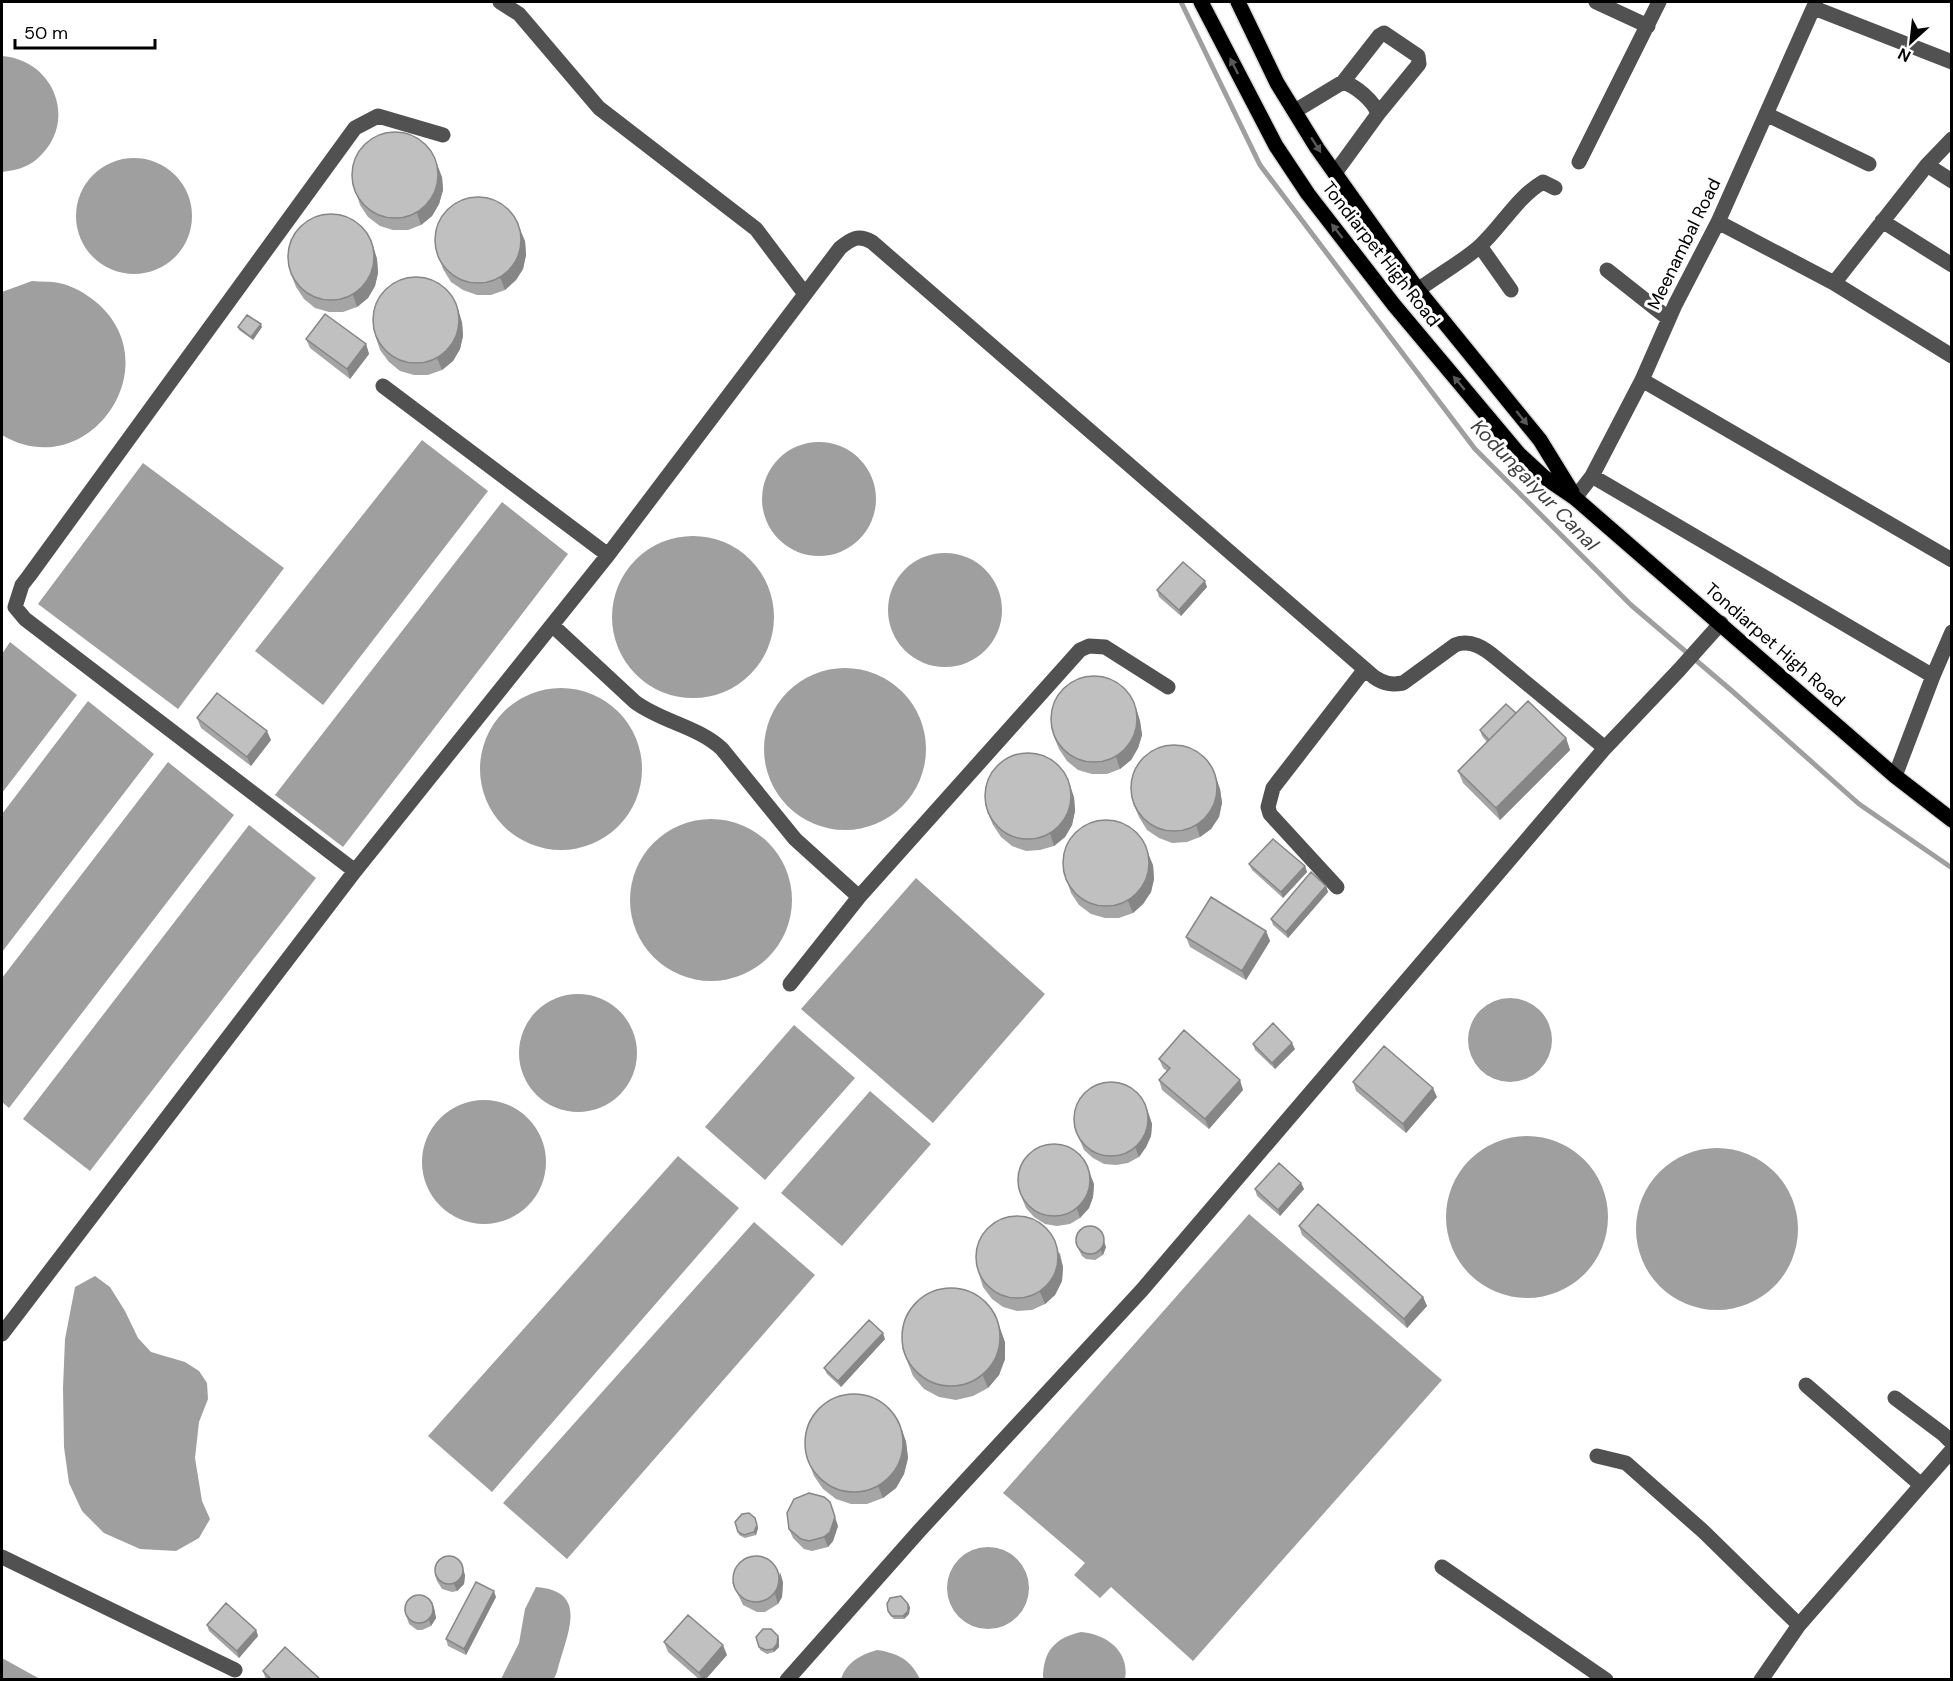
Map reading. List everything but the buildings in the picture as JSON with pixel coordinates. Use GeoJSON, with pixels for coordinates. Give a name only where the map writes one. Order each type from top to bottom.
{"type":"FeatureCollection","features":[{"type":"Feature","properties":{"kind":"main road","name":"Tondiarpet High Road"},"geometry":{"type":"LineString","coordinates":[[1201,2],[1276,146],[1308,194],[1394,305],[1519,454],[1544,477],[1575,498],[1721,623],[1895,776],[1952,820]]}},
{"type":"Feature","properties":{"kind":"main road","name":"Tondiarpet High Road"},"geometry":{"type":"LineString","coordinates":[[1239,2],[1278,82],[1335,173],[1418,290],[1540,440],[1575,498]]}},
{"type":"Feature","properties":{"kind":"street"},"geometry":{"type":"LineString","coordinates":[[500,2],[519,14],[599,108],[756,229],[805,294]]}},
{"type":"Feature","properties":{"kind":"street"},"geometry":{"type":"LineString","coordinates":[[1596,2],[1648,26]]}},
{"type":"Feature","properties":{"kind":"street"},"geometry":{"type":"LineString","coordinates":[[1579,162],[1659,2]]}},
{"type":"Feature","properties":{"kind":"street"},"geometry":{"type":"LineString","coordinates":[[1815,4],[1952,62]]}},
{"type":"Feature","properties":{"kind":"street","name":"Meenambal Road"},"geometry":{"type":"LineString","coordinates":[[1575,498],[1592,476],[1642,380],[1669,319],[1718,222],[1815,4]]}},
{"type":"Feature","properties":{"kind":"street"},"geometry":{"type":"LineString","coordinates":[[1295,111],[1343,82],[1378,36],[1384,33],[1418,56],[1419,64],[1378,114],[1335,173]]}},
{"type":"Feature","properties":{"kind":"street"},"geometry":{"type":"LineString","coordinates":[[1343,82],[1349,84],[1375,106],[1378,114]]}},
{"type":"Feature","properties":{"kind":"street"},"geometry":{"type":"LineString","coordinates":[[1766,114],[1869,164]]}},
{"type":"Feature","properties":{"kind":"street"},"geometry":{"type":"LineString","coordinates":[[355,871],[25,619],[15,608],[28,576],[355,128],[378,116],[443,135]]}},
{"type":"Feature","properties":{"kind":"street"},"geometry":{"type":"LineString","coordinates":[[1834,283],[1927,165],[1952,139]]}},
{"type":"Feature","properties":{"kind":"street"},"geometry":{"type":"LineString","coordinates":[[1927,165],[1952,181]]}},
{"type":"Feature","properties":{"kind":"street"},"geometry":{"type":"LineString","coordinates":[[1418,290],[1480,246],[1536,186],[1544,182],[1555,188]]}},
{"type":"Feature","properties":{"kind":"street"},"geometry":{"type":"LineString","coordinates":[[1882,221],[1952,265]]}},
{"type":"Feature","properties":{"kind":"street"},"geometry":{"type":"LineString","coordinates":[[1718,222],[1834,283],[1952,356]]}},
{"type":"Feature","properties":{"kind":"street"},"geometry":{"type":"LineString","coordinates":[[2,1334],[355,871],[608,555],[840,248],[850,239],[861,237],[872,242],[1380,681],[1395,685],[1403,682],[1455,645],[1463,642],[1473,644],[1496,658],[1605,748]]}},
{"type":"Feature","properties":{"kind":"street"},"geometry":{"type":"LineString","coordinates":[[1480,246],[1511,290]]}},
{"type":"Feature","properties":{"kind":"street"},"geometry":{"type":"LineString","coordinates":[[1607,270],[1669,319]]}},
{"type":"Feature","properties":{"kind":"street"},"geometry":{"type":"LineString","coordinates":[[1642,380],[1952,560]]}},
{"type":"Feature","properties":{"kind":"street"},"geometry":{"type":"LineString","coordinates":[[383,386],[608,555]]}},
{"type":"Feature","properties":{"kind":"street"},"geometry":{"type":"LineString","coordinates":[[1592,476],[1933,676]]}},
{"type":"Feature","properties":{"kind":"street"},"geometry":{"type":"LineString","coordinates":[[787,1680],[920,1530],[1142,1290],[1605,748],[1721,623]]}},
{"type":"Feature","properties":{"kind":"street"},"geometry":{"type":"LineString","coordinates":[[552,625],[635,702],[649,712],[701,733],[713,741],[795,839],[859,897]]}},
{"type":"Feature","properties":{"kind":"street"},"geometry":{"type":"LineString","coordinates":[[1895,776],[1952,632]]}},
{"type":"Feature","properties":{"kind":"street"},"geometry":{"type":"LineString","coordinates":[[790,984],[859,897],[1080,650],[1089,646],[1106,646],[1168,687]]}},
{"type":"Feature","properties":{"kind":"street"},"geometry":{"type":"LineString","coordinates":[[1337,887],[1270,814],[1268,807],[1274,788],[1365,669]]}},
{"type":"Feature","properties":{"kind":"street"},"geometry":{"type":"LineString","coordinates":[[1806,1385],[1921,1485]]}},
{"type":"Feature","properties":{"kind":"street"},"geometry":{"type":"LineString","coordinates":[[1894,1398],[1952,1443]]}},
{"type":"Feature","properties":{"kind":"street"},"geometry":{"type":"LineString","coordinates":[[1762,1679],[1799,1625],[1952,1450]]}},
{"type":"Feature","properties":{"kind":"street"},"geometry":{"type":"LineString","coordinates":[[1597,1456],[1626,1463],[1704,1532],[1799,1625]]}},
{"type":"Feature","properties":{"kind":"street"},"geometry":{"type":"LineString","coordinates":[[2,1557],[235,1670]]}},
{"type":"Feature","properties":{"kind":"street"},"geometry":{"type":"LineString","coordinates":[[1442,1567],[1606,1680]]}},
{"type":"Feature","properties":{"kind":"shaded area"},"geometry":{"type":"Polygon","coordinates":[[[2,56],[20,60],[36,69],[47,81],[55,96],[58,112],[57,128],[50,144],[37,159],[25,167],[2,172],[2,56]]]}},
{"type":"Feature","properties":{"kind":"shaded area"},"geometry":{"type":"Polygon","coordinates":[[[134,158],[156,163],[175,175],[187,194],[192,216],[187,238],[175,257],[156,269],[134,274],[112,269],[93,257],[81,238],[76,216],[81,194],[93,175],[112,163],[134,158]]]}},
{"type":"Feature","properties":{"kind":"shaded area"},"geometry":{"type":"Polygon","coordinates":[[[32,281],[64,284],[79,290],[96,302],[117,328],[125,357],[122,386],[109,412],[89,432],[63,445],[34,447],[2,435],[2,292],[32,281]]]}},
{"type":"Feature","properties":{"kind":"shaded area"},"geometry":{"type":"Polygon","coordinates":[[[422,440],[488,491],[323,705],[255,651],[422,440]]]}},
{"type":"Feature","properties":{"kind":"shaded area"},"geometry":{"type":"Polygon","coordinates":[[[819,442],[841,446],[860,458],[872,477],[876,499],[872,521],[860,540],[841,552],[819,556],[797,552],[778,540],[766,521],[762,499],[766,477],[778,458],[797,446],[819,442]]]}},
{"type":"Feature","properties":{"kind":"shaded area"},"geometry":{"type":"Polygon","coordinates":[[[143,463],[284,568],[178,709],[38,604],[143,463]]]}},
{"type":"Feature","properties":{"kind":"shaded area"},"geometry":{"type":"Polygon","coordinates":[[[502,502],[568,554],[343,847],[275,795],[502,502]]]}},
{"type":"Feature","properties":{"kind":"shaded area"},"geometry":{"type":"Polygon","coordinates":[[[693,536],[709,537],[724,542],[738,549],[750,560],[761,572],[768,586],[773,601],[773,633],[768,648],[761,662],[750,674],[738,685],[724,692],[709,697],[693,698],[677,697],[662,692],[648,685],[636,674],[625,662],[618,648],[613,633],[612,617],[613,601],[618,586],[625,572],[636,560],[648,549],[662,542],[677,537],[693,536]]]}},
{"type":"Feature","properties":{"kind":"shaded area"},"geometry":{"type":"Polygon","coordinates":[[[945,553],[967,557],[977,562],[993,578],[998,588],[1002,610],[998,632],[993,642],[977,658],[967,663],[945,667],[923,663],[913,658],[897,642],[892,632],[888,610],[892,588],[897,578],[913,562],[923,557],[945,553]]]}},
{"type":"Feature","properties":{"kind":"shaded area"},"geometry":{"type":"Polygon","coordinates":[[[10,642],[77,695],[2,793],[2,654],[10,642]]]}},
{"type":"Feature","properties":{"kind":"shaded area"},"geometry":{"type":"Polygon","coordinates":[[[845,668],[861,669],[876,674],[902,692],[920,718],[925,733],[925,765],[920,780],[902,806],[876,824],[861,829],[845,830],[829,829],[814,824],[788,806],[770,780],[765,765],[764,749],[765,733],[770,718],[788,692],[814,674],[829,669],[845,668]]]}},
{"type":"Feature","properties":{"kind":"shaded area"},"geometry":{"type":"Polygon","coordinates":[[[561,688],[592,695],[606,702],[618,712],[628,724],[635,738],[642,769],[635,800],[628,814],[618,826],[606,836],[592,843],[561,850],[530,843],[516,836],[504,826],[494,814],[487,800],[480,769],[487,738],[494,724],[504,712],[516,702],[530,695],[561,688]]]}},
{"type":"Feature","properties":{"kind":"shaded area"},"geometry":{"type":"Polygon","coordinates":[[[88,701],[154,754],[2,952],[2,814],[88,701]]]}},
{"type":"Feature","properties":{"kind":"shaded area"},"geometry":{"type":"Polygon","coordinates":[[[168,762],[234,815],[9,1108],[2,1102],[2,978],[168,762]]]}},
{"type":"Feature","properties":{"kind":"shaded area"},"geometry":{"type":"Polygon","coordinates":[[[711,819],[727,820],[742,825],[768,843],[786,869],[791,884],[791,916],[786,931],[768,957],[742,975],[727,980],[711,981],[695,980],[680,975],[654,957],[636,931],[631,916],[630,900],[631,884],[636,869],[654,843],[680,825],[695,820],[711,819]]]}},
{"type":"Feature","properties":{"kind":"shaded area"},"geometry":{"type":"Polygon","coordinates":[[[249,825],[316,878],[90,1171],[23,1119],[249,825]]]}},
{"type":"Feature","properties":{"kind":"shaded area"},"geometry":{"type":"Polygon","coordinates":[[[916,878],[1045,994],[933,1123],[801,1009],[916,878]]]}},
{"type":"Feature","properties":{"kind":"shaded area"},"geometry":{"type":"Polygon","coordinates":[[[578,994],[601,999],[620,1011],[632,1030],[637,1053],[632,1076],[620,1095],[601,1107],[578,1112],[555,1107],[536,1095],[524,1076],[519,1053],[524,1030],[536,1011],[555,999],[578,994]]]}},
{"type":"Feature","properties":{"kind":"shaded area"},"geometry":{"type":"Polygon","coordinates":[[[1510,998],[1526,1001],[1540,1010],[1549,1024],[1552,1040],[1549,1056],[1540,1070],[1526,1079],[1510,1082],[1494,1079],[1480,1070],[1471,1056],[1468,1040],[1471,1024],[1480,1010],[1494,1001],[1510,998]]]}},
{"type":"Feature","properties":{"kind":"shaded area"},"geometry":{"type":"Polygon","coordinates":[[[794,1025],[855,1078],[765,1180],[705,1127],[794,1025]]]}},
{"type":"Feature","properties":{"kind":"shaded area"},"geometry":{"type":"Polygon","coordinates":[[[870,1091],[931,1144],[842,1246],[781,1193],[870,1091]]]}},
{"type":"Feature","properties":{"kind":"shaded area"},"geometry":{"type":"Polygon","coordinates":[[[484,1100],[508,1105],[528,1118],[541,1138],[546,1162],[541,1186],[528,1206],[508,1219],[484,1224],[460,1219],[440,1206],[427,1186],[422,1162],[427,1138],[440,1118],[460,1105],[484,1100]]]}},
{"type":"Feature","properties":{"kind":"shaded area"},"geometry":{"type":"Polygon","coordinates":[[[1527,1136],[1558,1143],[1572,1150],[1584,1160],[1594,1172],[1601,1186],[1608,1217],[1601,1248],[1594,1262],[1584,1274],[1572,1284],[1558,1291],[1527,1298],[1496,1291],[1482,1284],[1470,1274],[1460,1262],[1453,1248],[1446,1217],[1453,1186],[1460,1172],[1470,1160],[1482,1150],[1496,1143],[1527,1136]]]}},
{"type":"Feature","properties":{"kind":"shaded area"},"geometry":{"type":"Polygon","coordinates":[[[1717,1148],[1748,1155],[1762,1162],[1774,1172],[1784,1184],[1791,1198],[1798,1229],[1791,1260],[1784,1274],[1774,1286],[1762,1296],[1748,1303],[1717,1310],[1686,1303],[1672,1296],[1660,1286],[1650,1274],[1643,1260],[1636,1229],[1643,1198],[1650,1184],[1660,1172],[1672,1162],[1686,1155],[1717,1148]]]}},
{"type":"Feature","properties":{"kind":"shaded area"},"geometry":{"type":"Polygon","coordinates":[[[678,1156],[739,1208],[492,1492],[428,1436],[678,1156]]]}},
{"type":"Feature","properties":{"kind":"shaded area"},"geometry":{"type":"Polygon","coordinates":[[[1249,1214],[1442,1380],[1193,1661],[1111,1587],[1100,1598],[1074,1575],[1085,1563],[1003,1493],[1249,1214]]]}},
{"type":"Feature","properties":{"kind":"shaded area"},"geometry":{"type":"Polygon","coordinates":[[[754,1222],[815,1275],[567,1559],[503,1503],[754,1222]]]}},
{"type":"Feature","properties":{"kind":"shaded area"},"geometry":{"type":"Polygon","coordinates":[[[95,1276],[110,1287],[138,1338],[151,1352],[185,1362],[199,1371],[207,1383],[208,1399],[199,1422],[195,1458],[202,1501],[210,1519],[199,1538],[176,1551],[140,1549],[104,1533],[82,1511],[69,1483],[64,1447],[65,1339],[75,1287],[95,1276]]]}},
{"type":"Feature","properties":{"kind":"shaded area"},"geometry":{"type":"Polygon","coordinates":[[[980,1547],[996,1547],[1011,1554],[1022,1565],[1029,1580],[1026,1604],[1017,1617],[996,1629],[980,1629],[965,1622],[954,1611],[947,1596],[947,1580],[954,1565],[965,1554],[980,1547]]]}},
{"type":"Feature","properties":{"kind":"shaded area"},"geometry":{"type":"Polygon","coordinates":[[[536,1587],[553,1590],[564,1597],[569,1606],[569,1631],[557,1672],[554,1679],[501,1679],[519,1643],[525,1609],[536,1587]]]}},
{"type":"Feature","properties":{"kind":"shaded area"},"geometry":{"type":"Polygon","coordinates":[[[1081,1632],[1107,1640],[1120,1652],[1126,1669],[1125,1679],[1043,1679],[1045,1661],[1052,1648],[1064,1638],[1081,1632]]]}},
{"type":"Feature","properties":{"kind":"shaded area"},"geometry":{"type":"Polygon","coordinates":[[[877,1650],[903,1658],[920,1679],[841,1679],[855,1660],[877,1650]]]}},
{"type":"Feature","properties":{"kind":"shaded area"},"geometry":{"type":"Polygon","coordinates":[[[2,1658],[40,1679],[2,1679],[2,1658]]]}},
{"type":"Feature","properties":{"kind":"waterway","name":"Kodungaiyur Canal"},"geometry":{"type":"LineString","coordinates":[[1181,2],[1260,165],[1475,449],[1631,605],[1859,804],[1952,868]]}}]}
